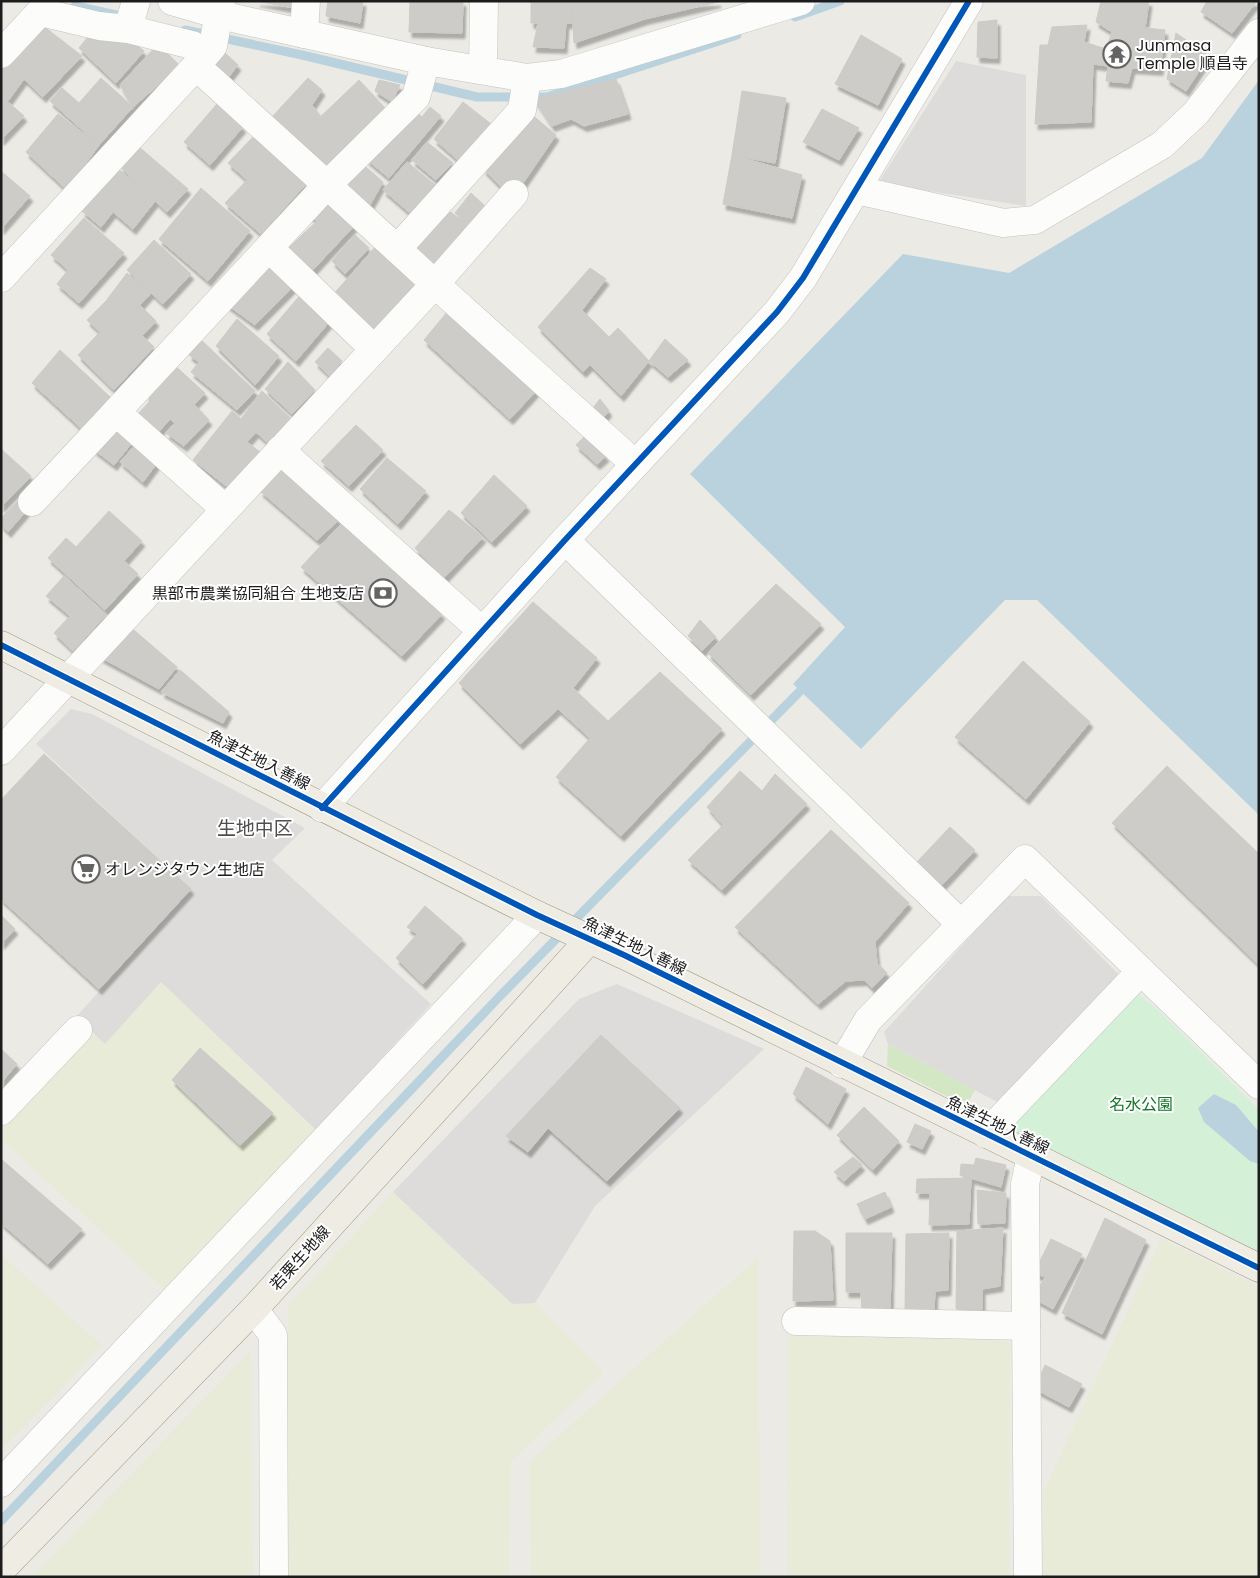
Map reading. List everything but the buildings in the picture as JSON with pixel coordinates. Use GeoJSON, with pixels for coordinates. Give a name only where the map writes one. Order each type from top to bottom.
{"type":"FeatureCollection","features":[{"type":"Feature","properties":{"kind":"main road","name":"魚津生地入善線"},"geometry":{"type":"LineString","coordinates":[[1,645],[537,915],[590,939],[1259,1268]]}},
{"type":"Feature","properties":{"kind":"main road","name":"若栗生地線"},"geometry":{"type":"LineString","coordinates":[[1,1570],[254,1309],[590,939]]}},
{"type":"Feature","properties":{"kind":"street"},"geometry":{"type":"LineString","coordinates":[[128,29],[136,1]]}},
{"type":"Feature","properties":{"kind":"street"},"geometry":{"type":"LineString","coordinates":[[172,1],[221,8],[304,34],[426,61],[527,78],[561,74],[801,1]]}},
{"type":"Feature","properties":{"kind":"street"},"geometry":{"type":"LineString","coordinates":[[304,34],[306,1]]}},
{"type":"Feature","properties":{"kind":"street"},"geometry":{"type":"LineString","coordinates":[[483,70],[484,1]]}},
{"type":"Feature","properties":{"kind":"street"},"geometry":{"type":"LineString","coordinates":[[322,808],[565,540],[777,312],[803,278],[969,1]]}},
{"type":"Feature","properties":{"kind":"street"},"geometry":{"type":"LineString","coordinates":[[1,278],[213,46],[221,8]]}},
{"type":"Feature","properties":{"kind":"street"},"geometry":{"type":"LineString","coordinates":[[1,54],[40,12],[99,26],[128,29],[192,45],[201,60],[327,185],[635,464]]}},
{"type":"Feature","properties":{"kind":"street"},"geometry":{"type":"LineString","coordinates":[[857,190],[1003,223],[1035,220],[1162,145],[1196,113],[1259,32]]}},
{"type":"Feature","properties":{"kind":"street"},"geometry":{"type":"LineString","coordinates":[[32,502],[327,185],[416,97],[426,61]]}},
{"type":"Feature","properties":{"kind":"street"},"geometry":{"type":"LineString","coordinates":[[396,249],[522,110],[527,78]]}},
{"type":"Feature","properties":{"kind":"street"},"geometry":{"type":"LineString","coordinates":[[1,751],[435,284],[514,194]]}},
{"type":"Feature","properties":{"kind":"street"},"geometry":{"type":"LineString","coordinates":[[269,248],[374,349]]}},
{"type":"Feature","properties":{"kind":"street"},"geometry":{"type":"LineString","coordinates":[[116,412],[225,509]]}},
{"type":"Feature","properties":{"kind":"street"},"geometry":{"type":"LineString","coordinates":[[280,450],[482,631]]}},
{"type":"Feature","properties":{"kind":"street"},"geometry":{"type":"LineString","coordinates":[[565,540],[962,924]]}},
{"type":"Feature","properties":{"kind":"street"},"geometry":{"type":"LineString","coordinates":[[842,1064],[868,1020],[1025,859],[1259,1085]]}},
{"type":"Feature","properties":{"kind":"street"},"geometry":{"type":"LineString","coordinates":[[1,1483],[537,915]]}},
{"type":"Feature","properties":{"kind":"street"},"geometry":{"type":"LineString","coordinates":[[986,1134],[1141,971]]}},
{"type":"Feature","properties":{"kind":"street"},"geometry":{"type":"LineString","coordinates":[[1,1111],[78,1030]]}},
{"type":"Feature","properties":{"kind":"street"},"geometry":{"type":"LineString","coordinates":[[1028,1577],[1025,1184],[1031,1156]]}},
{"type":"Feature","properties":{"kind":"street"},"geometry":{"type":"LineString","coordinates":[[254,1309],[273,1335],[274,1577]]}},
{"type":"Feature","properties":{"kind":"street"},"geometry":{"type":"LineString","coordinates":[[796,1321],[1026,1326]]}},
{"type":"Feature","properties":{"kind":"green space"},"geometry":{"type":"Polygon","coordinates":[[[161,982],[316,1130],[164,1289],[1,1139],[1,1131],[92,1032],[105,1044],[161,982]]]}},
{"type":"Feature","properties":{"kind":"green space","name":"名水公園"},"geometry":{"type":"Polygon","coordinates":[[[1135,991],[1158,1010],[1259,1110],[1259,1251],[1007,1128],[1135,991]]]}},
{"type":"Feature","properties":{"kind":"green space"},"geometry":{"type":"Polygon","coordinates":[[[888,1044],[975,1090],[966,1106],[887,1066],[888,1044]]]}},
{"type":"Feature","properties":{"kind":"green space"},"geometry":{"type":"Polygon","coordinates":[[[393,1192],[511,1304],[535,1303],[604,1372],[511,1461],[509,1577],[289,1577],[288,1306],[393,1192]]]}},
{"type":"Feature","properties":{"kind":"green space"},"geometry":{"type":"Polygon","coordinates":[[[1161,1239],[1259,1287],[1259,1577],[1043,1577],[1042,1496],[1161,1239]]]}},
{"type":"Feature","properties":{"kind":"green space"},"geometry":{"type":"Polygon","coordinates":[[[1,1255],[102,1346],[1,1450],[1,1255]]]}},
{"type":"Feature","properties":{"kind":"green space"},"geometry":{"type":"Polygon","coordinates":[[[758,1258],[760,1577],[531,1577],[529,1463],[758,1258]]]}},
{"type":"Feature","properties":{"kind":"green space"},"geometry":{"type":"Polygon","coordinates":[[[788,1335],[1010,1341],[1009,1577],[787,1577],[788,1335]]]}},
{"type":"Feature","properties":{"kind":"green space"},"geometry":{"type":"Polygon","coordinates":[[[251,1351],[253,1577],[32,1577],[251,1351]]]}},
{"type":"Feature","properties":{"kind":"shaded area"},"geometry":{"type":"Polygon","coordinates":[[[956,61],[1026,75],[1026,206],[878,183],[956,61]]]}},
{"type":"Feature","properties":{"kind":"shaded area"},"geometry":{"type":"Polygon","coordinates":[[[71,709],[92,714],[305,828],[272,860],[431,1004],[316,1130],[161,982],[105,1044],[76,1017],[191,889],[36,744],[71,709]]]}},
{"type":"Feature","properties":{"kind":"shaded area"},"geometry":{"type":"Polygon","coordinates":[[[1007,896],[1041,896],[1135,991],[1020,1114],[888,1044],[884,1032],[1007,896]]]}},
{"type":"Feature","properties":{"kind":"shaded area"},"geometry":{"type":"Polygon","coordinates":[[[617,984],[764,1049],[595,1206],[535,1303],[512,1304],[393,1192],[579,999],[617,984]]]}},
{"type":"Feature","properties":{"kind":"water"},"geometry":{"type":"Polygon","coordinates":[[[1259,80],[1259,815],[1037,600],[1005,600],[861,749],[793,684],[845,627],[690,474],[903,254],[1009,273],[1202,158],[1259,80]]]}},
{"type":"Feature","properties":{"kind":"water"},"geometry":{"type":"Polygon","coordinates":[[[1214,1094],[1236,1105],[1259,1132],[1259,1164],[1250,1161],[1204,1122],[1198,1108],[1214,1094]]]}},
{"type":"Feature","properties":{"kind":"waterway"},"geometry":{"type":"LineString","coordinates":[[795,17],[840,1]]}},
{"type":"Feature","properties":{"kind":"waterway"},"geometry":{"type":"LineString","coordinates":[[75,6],[116,15]]}},
{"type":"Feature","properties":{"kind":"waterway"},"geometry":{"type":"LineString","coordinates":[[185,30],[302,55],[477,97],[547,97],[737,35]]}},
{"type":"Feature","properties":{"kind":"waterway"},"geometry":{"type":"LineString","coordinates":[[1,1521],[501,995],[808,683]]}},
{"type":"Feature","properties":{"kind":"cycle path"},"geometry":{"type":"LineString","coordinates":[[322,808],[565,540],[777,312],[803,278],[969,1]]}},
{"type":"Feature","properties":{"kind":"cycle path"},"geometry":{"type":"LineString","coordinates":[[1,645],[537,915],[624,955],[1259,1268]]}},
{"type":"Feature","properties":{"kind":"place","name":"Junmasa Temple 順昌寺"},"geometry":{"type":"Point","coordinates":[1117,54]}},
{"type":"Feature","properties":{"kind":"place","name":"黒部市農業協同組合 生地支店"},"geometry":{"type":"Point","coordinates":[383,593]}},
{"type":"Feature","properties":{"kind":"place","name":"オレンジタウン生地店"},"geometry":{"type":"Point","coordinates":[86,869]}},
{"type":"Feature","properties":{"kind":"district","name":"生地中区"},"geometry":{"type":"Point","coordinates":[255,828]}}]}
